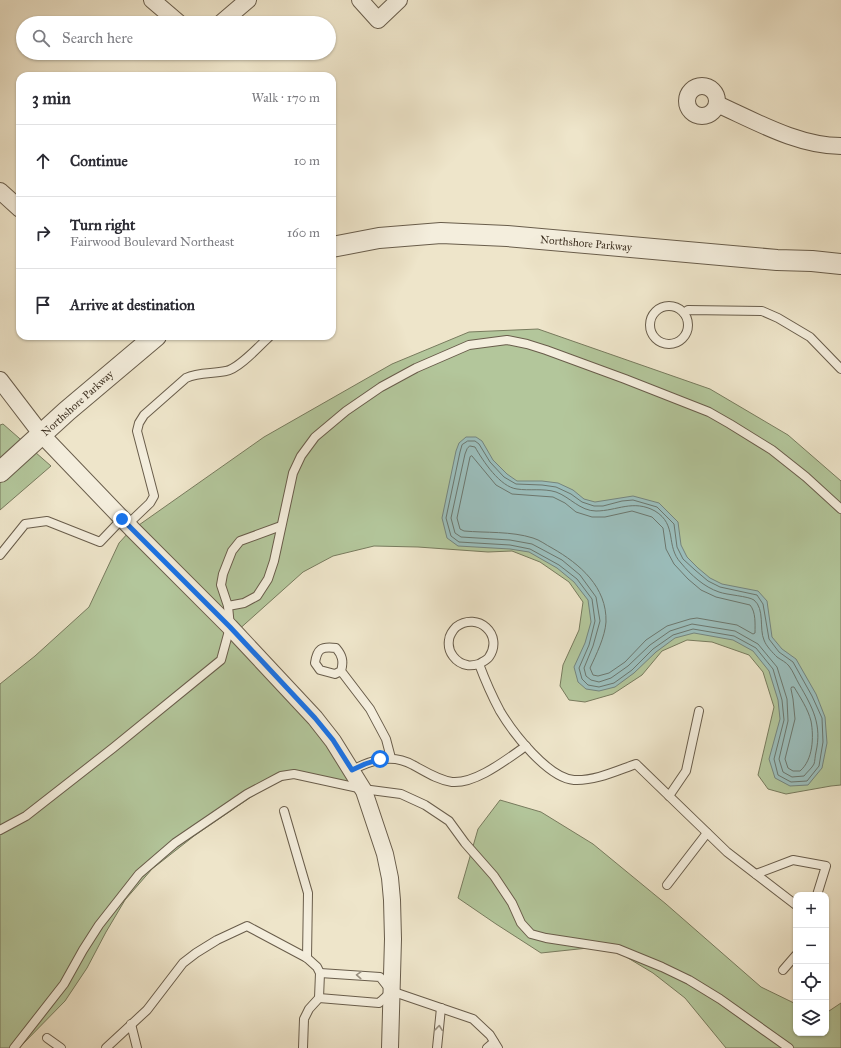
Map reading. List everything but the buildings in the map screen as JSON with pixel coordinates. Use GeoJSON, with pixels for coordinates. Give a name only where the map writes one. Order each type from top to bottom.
{"type":"FeatureCollection","features":[{"type":"Feature","properties":{"kind":"street"},"geometry":{"type":"LineString","coordinates":[[152,0],[171,16]]}},
{"type":"Feature","properties":{"kind":"street"},"geometry":{"type":"LineString","coordinates":[[229,16],[248,0]]}},
{"type":"Feature","properties":{"kind":"street"},"geometry":{"type":"LineString","coordinates":[[360,0],[378,20],[399,0]]}},
{"type":"Feature","properties":{"kind":"street"},"geometry":{"type":"LineString","coordinates":[[717,104],[807,142],[841,146]]}},
{"type":"Feature","properties":{"kind":"street"},"geometry":{"type":"LineString","coordinates":[[0,191],[16,205]]}},
{"type":"Feature","properties":{"kind":"street","name":"Northshore Parkway"},"geometry":{"type":"LineString","coordinates":[[336,246],[379,238],[440,233],[507,236],[776,260],[812,261],[841,264]]}},
{"type":"Feature","properties":{"kind":"street","name":"Northshore Parkway"},"geometry":{"type":"LineString","coordinates":[[0,472],[67,411],[151,340]]}},
{"type":"Feature","properties":{"kind":"street"},"geometry":{"type":"LineString","coordinates":[[0,380],[42,435],[125,522],[230,627],[315,718],[333,740],[352,770],[363,789],[385,854],[390,878],[393,939],[390,1048]]}},
{"type":"Feature","properties":{"kind":"lane"},"geometry":{"type":"LineString","coordinates":[[666,306],[672,306],[684,313],[688,325],[684,338],[679,342],[666,344],[655,338],[651,332],[650,325],[651,319],[655,313],[666,306]]}},
{"type":"Feature","properties":{"kind":"lane"},"geometry":{"type":"LineString","coordinates":[[684,313],[688,310],[762,311],[778,318],[810,337],[841,369]]}},
{"type":"Feature","properties":{"kind":"lane"},"geometry":{"type":"LineString","coordinates":[[0,555],[25,524],[47,521],[100,542],[150,503],[154,496],[137,431],[139,423],[144,415],[186,378],[194,374],[227,371],[235,368],[266,340]]}},
{"type":"Feature","properties":{"kind":"lane"},"geometry":{"type":"LineString","coordinates":[[228,606],[244,603],[256,596],[268,579],[274,561],[293,472],[301,456],[315,437],[346,410],[381,387],[416,368],[468,345],[507,340],[546,350],[626,379],[709,412],[772,450],[806,477],[841,509]]}},
{"type":"Feature","properties":{"kind":"lane"},"geometry":{"type":"LineString","coordinates":[[0,830],[26,816],[37,808],[221,660],[230,627],[228,606],[221,585],[223,574],[232,551],[240,541],[281,526]]}},
{"type":"Feature","properties":{"kind":"lane"},"geometry":{"type":"LineString","coordinates":[[474,621],[485,626],[492,635],[493,646],[488,657],[479,664],[468,666],[457,661],[450,652],[448,640],[453,629],[462,622],[474,621]]}},
{"type":"Feature","properties":{"kind":"lane"},"geometry":{"type":"LineString","coordinates":[[479,664],[501,712],[526,746],[543,764],[558,775],[573,780],[592,779],[636,764],[727,852],[793,903]]}},
{"type":"Feature","properties":{"kind":"lane"},"geometry":{"type":"LineString","coordinates":[[341,670],[373,715],[386,739],[391,758]]}},
{"type":"Feature","properties":{"kind":"lane"},"geometry":{"type":"LineString","coordinates":[[669,796],[686,771],[699,711]]}},
{"type":"Feature","properties":{"kind":"lane"},"geometry":{"type":"LineString","coordinates":[[352,770],[380,759],[391,758],[412,764],[439,779],[453,782],[468,780],[494,769],[526,746]]}},
{"type":"Feature","properties":{"kind":"lane"},"geometry":{"type":"LineString","coordinates":[[14,1048],[64,984],[99,925],[139,874],[175,843],[247,794],[281,776],[294,774],[363,789],[401,794],[425,805],[449,820],[465,843],[497,881],[512,903],[520,923],[531,934],[546,938],[618,949],[662,967],[688,980],[720,1000],[789,1048]]}},
{"type":"Feature","properties":{"kind":"lane"},"geometry":{"type":"LineString","coordinates":[[284,811],[308,893],[307,958]]}},
{"type":"Feature","properties":{"kind":"lane"},"geometry":{"type":"LineString","coordinates":[[666,885],[707,833]]}},
{"type":"Feature","properties":{"kind":"lane"},"geometry":{"type":"LineString","coordinates":[[756,874],[794,860],[826,866],[818,892]]}},
{"type":"Feature","properties":{"kind":"lane"},"geometry":{"type":"LineString","coordinates":[[106,1048],[147,1010],[183,963],[201,950],[247,926],[307,958],[317,967],[320,973],[319,998],[309,1009],[304,1020],[303,1048]]}},
{"type":"Feature","properties":{"kind":"lane"},"geometry":{"type":"LineString","coordinates":[[783,970],[793,958]]}},
{"type":"Feature","properties":{"kind":"lane"},"geometry":{"type":"LineString","coordinates":[[320,973],[380,977],[391,991],[472,1019],[490,1035],[496,1045],[487,1048]]}},
{"type":"Feature","properties":{"kind":"lane"},"geometry":{"type":"LineString","coordinates":[[319,998],[379,1003],[391,991]]}},
{"type":"Feature","properties":{"kind":"lane"},"geometry":{"type":"LineString","coordinates":[[437,1048],[441,1008]]}},
{"type":"Feature","properties":{"kind":"lane"},"geometry":{"type":"LineString","coordinates":[[131,1024],[137,1048]]}},
{"type":"Feature","properties":{"kind":"lane"},"geometry":{"type":"LineString","coordinates":[[47,1038],[61,1048]]}},
{"type":"Feature","properties":{"kind":"green space"},"geometry":{"type":"Polygon","coordinates":[[[538,329],[710,389],[788,435],[841,481],[841,785],[786,794],[768,789],[758,775],[774,707],[763,672],[749,655],[712,642],[687,640],[662,651],[642,675],[613,694],[585,702],[569,700],[560,686],[563,665],[579,630],[583,602],[569,582],[540,562],[512,551],[488,552],[418,547],[374,546],[333,556],[303,572],[236,632],[364,791],[291,777],[267,786],[194,836],[152,869],[125,900],[87,968],[65,1001],[19,1048],[0,1048],[0,684],[35,656],[89,607],[119,543],[129,532],[264,437],[392,364],[469,332],[538,329]]]}},
{"type":"Feature","properties":{"kind":"green space"},"geometry":{"type":"Polygon","coordinates":[[[3,424],[51,466],[0,510],[0,425],[3,424]]]}},
{"type":"Feature","properties":{"kind":"green space"},"geometry":{"type":"Polygon","coordinates":[[[500,800],[541,812],[593,844],[666,904],[761,987],[793,1003],[793,1036],[829,1036],[829,1011],[841,1003],[841,1048],[726,1048],[685,998],[653,973],[618,952],[588,948],[541,953],[458,898],[478,829],[500,800]]]}},
{"type":"Feature","properties":{"kind":"water"},"geometry":{"type":"Polygon","coordinates":[[[466,437],[476,437],[482,441],[493,460],[507,474],[517,481],[542,481],[558,483],[573,490],[584,499],[595,502],[633,496],[659,503],[678,522],[681,545],[687,557],[698,568],[710,578],[722,584],[758,591],[767,601],[772,637],[782,649],[796,659],[816,694],[825,717],[827,743],[822,768],[808,785],[790,786],[775,778],[769,759],[780,719],[778,700],[769,671],[753,651],[733,640],[694,633],[675,638],[615,687],[599,691],[586,689],[578,682],[574,667],[585,643],[591,622],[588,600],[574,582],[557,568],[529,552],[510,549],[458,546],[447,538],[442,518],[456,451],[459,443],[466,437]]]}},
{"type":"Feature","properties":{"kind":"route"},"geometry":{"type":"LineString","coordinates":[[122,519],[230,627],[315,718],[333,740],[352,770],[380,759]]}}]}
